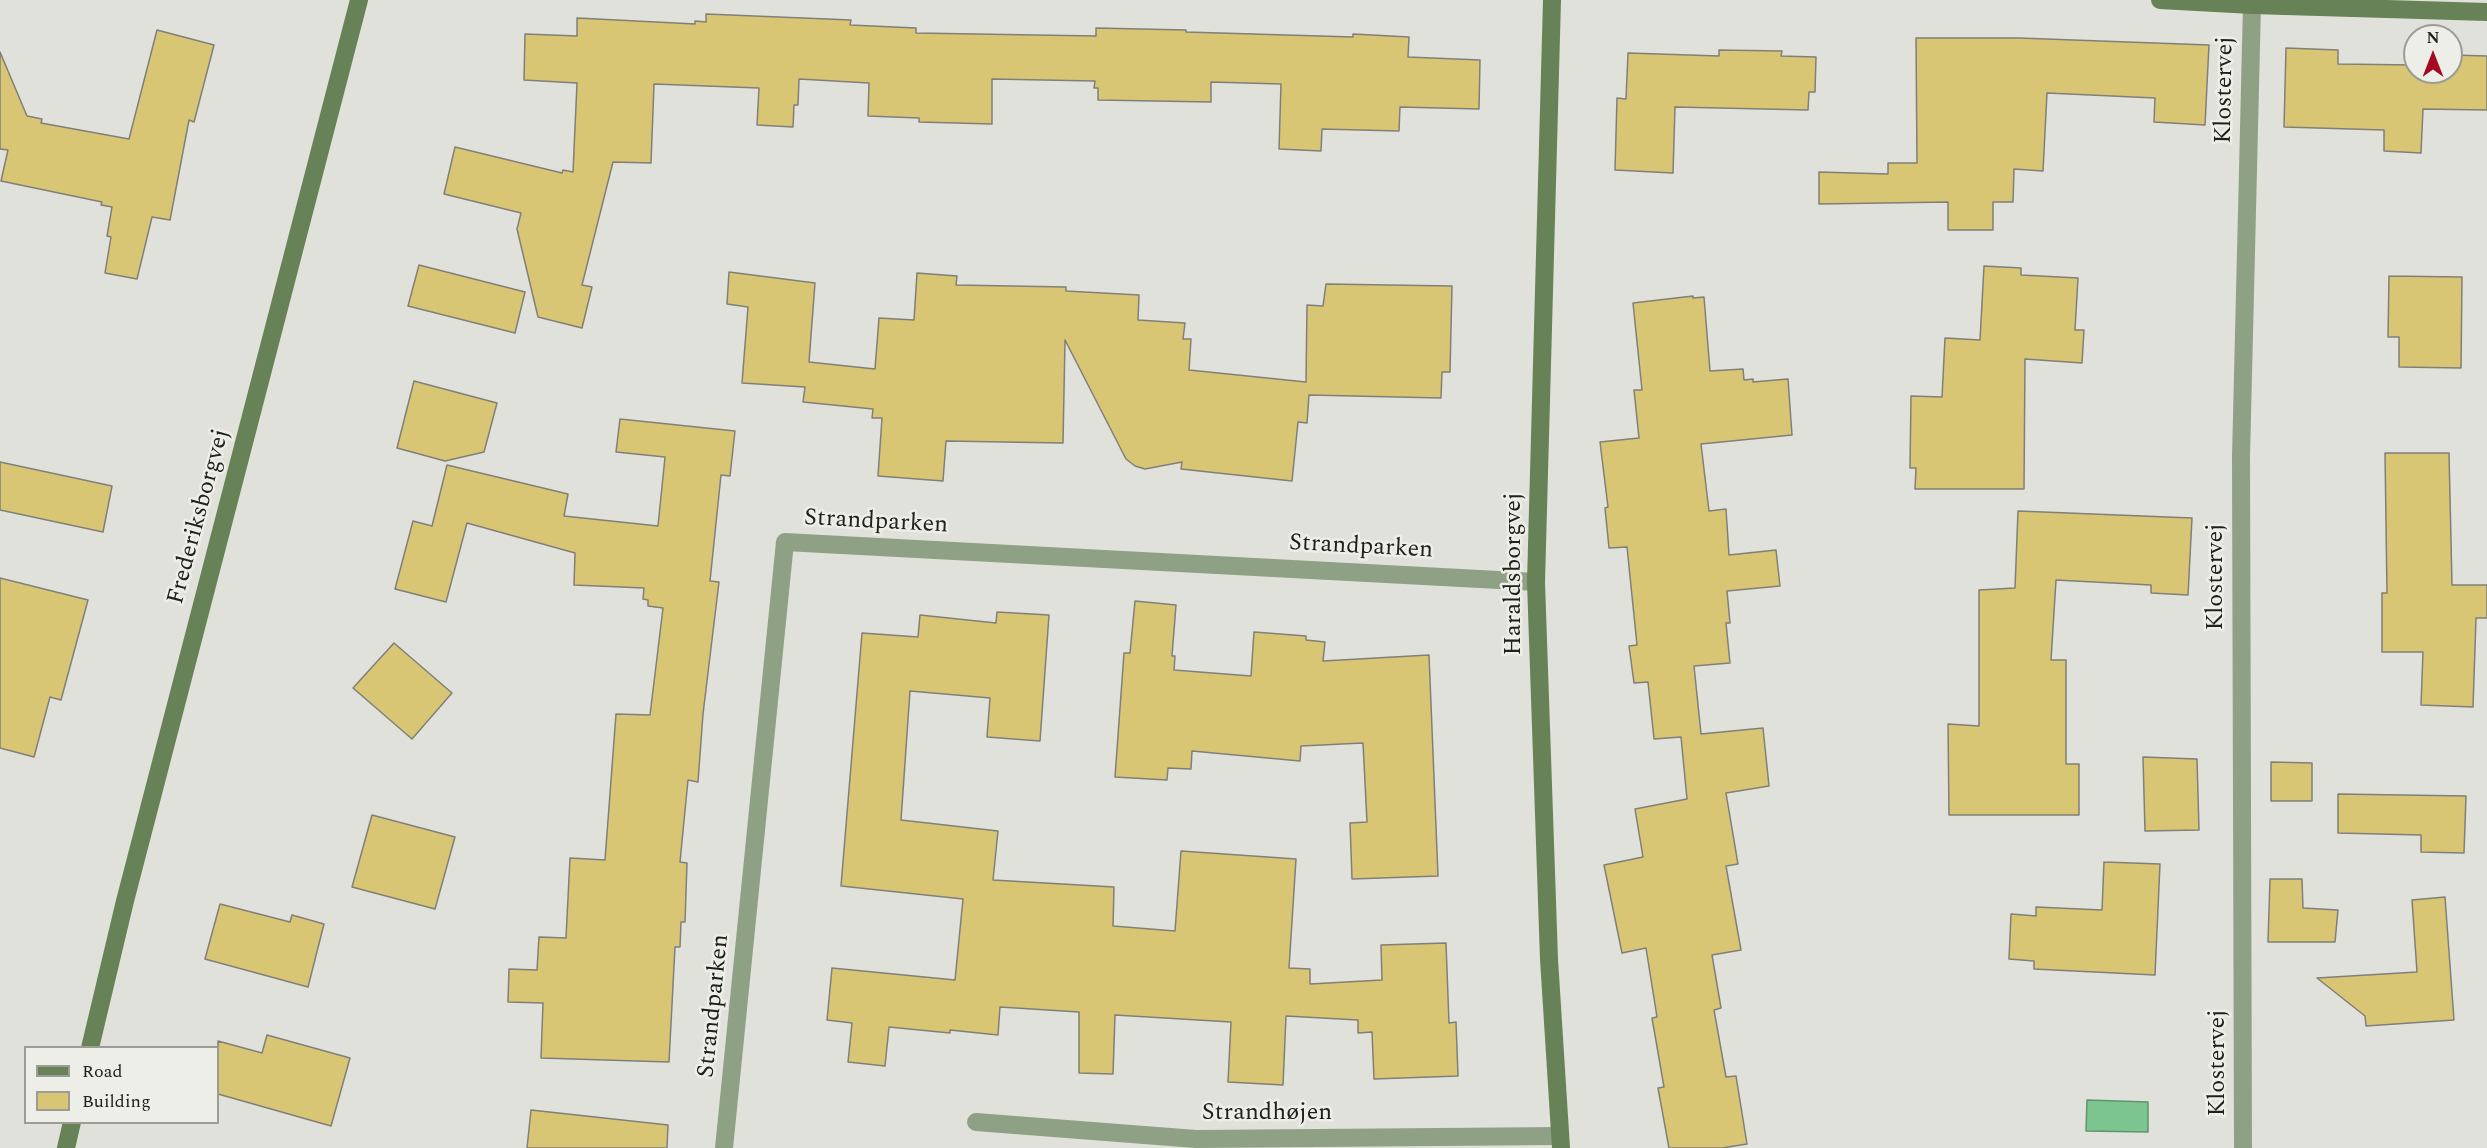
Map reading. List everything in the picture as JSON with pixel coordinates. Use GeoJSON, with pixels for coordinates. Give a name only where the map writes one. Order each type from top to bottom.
{"type":"FeatureCollection","features":[{"type":"Feature","properties":{"kind":"street","name":"Frederiksborgvej"},"geometry":{"type":"LineString","coordinates":[[90,1046],[125,901],[359,0]]}},
{"type":"Feature","properties":{"kind":"street","name":"Haraldsborgvej"},"geometry":{"type":"LineString","coordinates":[[1552,0],[1536,582],[1549,959],[1560,1142]]}},
{"type":"Feature","properties":{"kind":"street"},"geometry":{"type":"LineString","coordinates":[[2160,0],[2487,12]]}},
{"type":"Feature","properties":{"kind":"street","name":"Klostervej"},"geometry":{"type":"LineString","coordinates":[[2244,1148],[2241,457],[2252,5]]}},
{"type":"Feature","properties":{"kind":"street","name":"Strandparken"},"geometry":{"type":"LineString","coordinates":[[724,1148],[785,542],[1536,582]]}},
{"type":"Feature","properties":{"kind":"street","name":"Strandhøjen"},"geometry":{"type":"LineString","coordinates":[[976,1122],[1196,1139],[1560,1142]]}},
{"type":"Feature","properties":{"kind":"street"},"geometry":{"type":"LineString","coordinates":[[66,1148],[72,1124]]}},
{"type":"Feature","properties":{"kind":"shaded area"},"geometry":{"type":"Polygon","coordinates":[[[2087,1100],[2148,1102],[2148,1132],[2086,1131],[2087,1100]]]}},
{"type":"Feature","properties":{"kind":"building"},"geometry":{"type":"Polygon","coordinates":[[[706,14],[851,20],[850,25],[916,28],[916,33],[1096,36],[1096,28],[1409,37],[1408,57],[1480,60],[1479,109],[1400,107],[1399,131],[1322,129],[1321,151],[1279,149],[1281,84],[1211,82],[1211,102],[1098,100],[1098,88],[1094,88],[1095,81],[992,79],[992,124],[919,122],[919,118],[868,116],[869,83],[799,79],[798,105],[794,105],[793,127],[757,125],[759,88],[654,84],[651,163],[613,162],[582,285],[592,287],[582,328],[538,317],[517,229],[521,213],[444,194],[455,147],[562,173],[563,170],[573,172],[577,83],[524,80],[525,34],[577,36],[577,18],[695,24],[695,21],[706,22],[706,14]]]}},
{"type":"Feature","properties":{"kind":"building"},"geometry":{"type":"Polygon","coordinates":[[[157,30],[214,45],[194,122],[189,120],[170,220],[152,217],[137,279],[105,273],[111,237],[107,236],[112,207],[101,205],[102,202],[1,181],[8,150],[0,149],[0,52],[27,116],[42,119],[41,123],[129,139],[157,30]]]}},
{"type":"Feature","properties":{"kind":"building"},"geometry":{"type":"Polygon","coordinates":[[[1916,38],[2019,38],[2209,45],[2205,125],[2154,122],[2155,98],[2047,93],[2043,171],[2014,169],[2013,202],[1993,202],[1993,230],[1948,230],[1948,202],[1819,204],[1819,172],[1888,174],[1888,163],[1917,163],[1916,38]]]}},
{"type":"Feature","properties":{"kind":"building"},"geometry":{"type":"Polygon","coordinates":[[[2286,48],[2338,50],[2338,64],[2403,65],[2403,84],[2463,84],[2463,55],[2487,56],[2487,110],[2423,109],[2421,153],[2384,151],[2384,130],[2284,127],[2286,48]]]}},
{"type":"Feature","properties":{"kind":"building"},"geometry":{"type":"Polygon","coordinates":[[[1719,50],[1782,51],[1781,56],[1816,57],[1815,92],[1809,92],[1808,110],[1675,107],[1673,173],[1615,170],[1617,98],[1626,99],[1628,53],[1719,56],[1719,50]]]}},
{"type":"Feature","properties":{"kind":"building"},"geometry":{"type":"Polygon","coordinates":[[[419,265],[525,292],[515,333],[408,306],[419,265]]]}},
{"type":"Feature","properties":{"kind":"building"},"geometry":{"type":"Polygon","coordinates":[[[1984,266],[2021,268],[2021,275],[2078,278],[2075,330],[2084,330],[2082,363],[2025,359],[2024,489],[1915,489],[1916,468],[1910,468],[1911,396],[1942,397],[1945,338],[1980,340],[1984,266]]]}},
{"type":"Feature","properties":{"kind":"building"},"geometry":{"type":"Polygon","coordinates":[[[729,272],[815,283],[809,362],[875,369],[879,318],[914,320],[917,273],[957,276],[956,285],[1066,287],[1066,291],[1139,295],[1138,320],[1185,323],[1183,339],[1191,339],[1189,370],[1306,382],[1307,305],[1323,306],[1326,284],[1452,286],[1450,372],[1442,372],[1441,398],[1309,395],[1307,423],[1298,422],[1292,481],[1181,469],[1182,462],[1145,469],[1135,466],[1126,459],[1065,340],[1063,443],[946,441],[943,481],[878,476],[882,418],[872,418],[873,409],[803,402],[805,387],[742,383],[748,307],[727,304],[729,272]]]}},
{"type":"Feature","properties":{"kind":"building"},"geometry":{"type":"Polygon","coordinates":[[[2389,276],[2462,277],[2461,368],[2399,367],[2399,337],[2388,337],[2389,276]]]}},
{"type":"Feature","properties":{"kind":"building"},"geometry":{"type":"Polygon","coordinates":[[[1693,296],[1693,298],[1704,297],[1710,371],[1743,369],[1744,380],[1753,379],[1753,382],[1788,379],[1792,435],[1701,444],[1709,511],[1726,509],[1729,555],[1776,550],[1780,586],[1727,591],[1730,623],[1726,623],[1730,663],[1694,666],[1701,734],[1763,728],[1769,786],[1726,793],[1738,864],[1726,866],[1741,950],[1712,955],[1721,1008],[1714,1010],[1726,1077],[1736,1076],[1747,1144],[1722,1148],[1669,1148],[1658,1088],[1664,1087],[1652,1018],[1657,1017],[1646,948],[1622,953],[1604,865],[1643,857],[1635,809],[1687,799],[1681,737],[1654,739],[1648,682],[1634,683],[1629,646],[1637,645],[1627,547],[1609,548],[1605,508],[1608,507],[1600,442],[1639,438],[1634,390],[1642,390],[1633,303],[1693,296]]]}},
{"type":"Feature","properties":{"kind":"building"},"geometry":{"type":"Polygon","coordinates":[[[414,381],[497,403],[484,452],[445,461],[397,448],[414,381]]]}},
{"type":"Feature","properties":{"kind":"building"},"geometry":{"type":"Polygon","coordinates":[[[620,419],[735,431],[730,476],[721,475],[710,581],[719,582],[703,714],[698,782],[688,780],[680,862],[687,863],[685,922],[681,922],[680,947],[675,947],[669,1062],[541,1058],[543,1003],[508,1002],[509,969],[537,970],[539,937],[566,938],[570,858],[605,860],[616,714],[650,715],[663,608],[648,606],[648,600],[643,599],[644,588],[574,585],[575,553],[467,523],[446,602],[395,589],[413,521],[432,526],[447,465],[568,494],[564,516],[658,526],[665,457],[616,452],[620,419]]]}},
{"type":"Feature","properties":{"kind":"building"},"geometry":{"type":"Polygon","coordinates":[[[2385,453],[2449,453],[2452,585],[2487,585],[2487,618],[2476,618],[2473,707],[2421,705],[2423,652],[2382,652],[2382,593],[2387,593],[2385,453]]]}},
{"type":"Feature","properties":{"kind":"building"},"geometry":{"type":"Polygon","coordinates":[[[0,462],[112,486],[103,532],[0,510],[0,462]]]}},
{"type":"Feature","properties":{"kind":"building"},"geometry":{"type":"Polygon","coordinates":[[[2018,511],[2192,518],[2188,595],[2151,593],[2151,585],[2056,580],[2051,660],[2066,660],[2066,764],[2079,764],[2079,815],[1949,815],[1948,724],[1979,726],[1979,590],[2015,588],[2018,511]]]}},
{"type":"Feature","properties":{"kind":"building"},"geometry":{"type":"Polygon","coordinates":[[[0,578],[88,600],[61,700],[50,697],[34,757],[0,748],[0,578]]]}},
{"type":"Feature","properties":{"kind":"building"},"geometry":{"type":"Polygon","coordinates":[[[1135,601],[1176,605],[1172,656],[1175,656],[1174,670],[1251,676],[1254,632],[1306,636],[1306,640],[1325,642],[1323,661],[1429,655],[1438,876],[1352,879],[1350,823],[1367,822],[1363,743],[1301,746],[1300,761],[1192,751],[1191,769],[1168,768],[1167,780],[1115,777],[1124,653],[1130,653],[1135,601]]]}},
{"type":"Feature","properties":{"kind":"building"},"geometry":{"type":"Polygon","coordinates":[[[997,612],[1049,615],[1040,741],[987,737],[990,698],[910,691],[901,820],[998,831],[993,880],[1114,887],[1113,926],[1175,931],[1181,851],[1296,859],[1289,968],[1310,969],[1310,984],[1382,980],[1381,945],[1446,943],[1449,1023],[1456,1022],[1458,1076],[1374,1079],[1372,1032],[1358,1033],[1358,1020],[1286,1016],[1283,1085],[1228,1082],[1231,1022],[1115,1015],[1113,1074],[1079,1073],[1079,1012],[1000,1007],[998,1035],[889,1027],[885,1066],[848,1062],[852,1023],[827,1020],[832,968],[955,980],[963,899],[841,886],[862,633],[918,637],[920,615],[996,623],[997,612]]]}},
{"type":"Feature","properties":{"kind":"building"},"geometry":{"type":"Polygon","coordinates":[[[394,643],[452,693],[412,739],[353,688],[394,643]]]}},
{"type":"Feature","properties":{"kind":"building"},"geometry":{"type":"Polygon","coordinates":[[[2143,757],[2197,759],[2199,830],[2145,831],[2143,757]]]}},
{"type":"Feature","properties":{"kind":"building"},"geometry":{"type":"Polygon","coordinates":[[[2271,762],[2312,763],[2312,801],[2271,801],[2271,762]]]}},
{"type":"Feature","properties":{"kind":"building"},"geometry":{"type":"Polygon","coordinates":[[[2338,794],[2466,796],[2464,853],[2421,852],[2421,835],[2338,833],[2338,794]]]}},
{"type":"Feature","properties":{"kind":"building"},"geometry":{"type":"Polygon","coordinates":[[[372,815],[455,837],[435,909],[352,887],[372,815]]]}},
{"type":"Feature","properties":{"kind":"building"},"geometry":{"type":"Polygon","coordinates":[[[2104,862],[2160,864],[2155,975],[2034,969],[2034,961],[2009,959],[2011,914],[2036,916],[2036,907],[2102,910],[2104,862]]]}},
{"type":"Feature","properties":{"kind":"building"},"geometry":{"type":"Polygon","coordinates":[[[2270,879],[2302,879],[2303,908],[2338,910],[2335,942],[2268,942],[2270,879]]]}},
{"type":"Feature","properties":{"kind":"building"},"geometry":{"type":"Polygon","coordinates":[[[2445,897],[2454,1020],[2366,1026],[2365,1016],[2317,978],[2417,972],[2412,900],[2445,897]]]}},
{"type":"Feature","properties":{"kind":"building"},"geometry":{"type":"Polygon","coordinates":[[[220,904],[290,922],[292,915],[324,924],[308,987],[205,959],[220,904]]]}},
{"type":"Feature","properties":{"kind":"building"},"geometry":{"type":"Polygon","coordinates":[[[267,1035],[350,1058],[331,1126],[219,1094],[218,1041],[262,1053],[267,1035]]]}},
{"type":"Feature","properties":{"kind":"building"},"geometry":{"type":"Polygon","coordinates":[[[531,1110],[668,1125],[667,1148],[527,1148],[531,1110]]]}}]}
